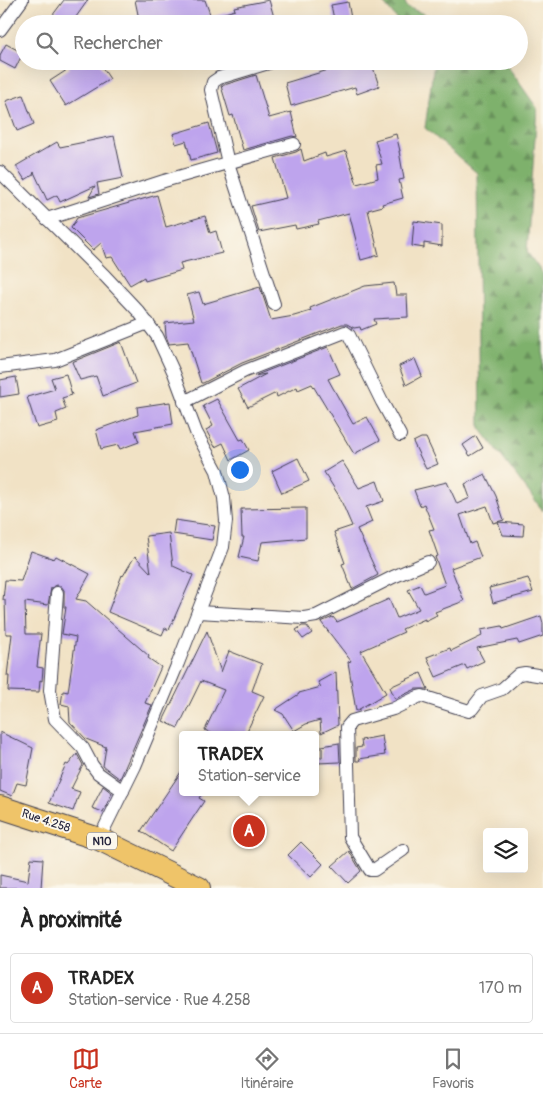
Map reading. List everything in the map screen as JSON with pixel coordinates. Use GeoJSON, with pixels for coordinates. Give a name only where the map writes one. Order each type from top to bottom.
{"type":"FeatureCollection","features":[{"type":"Feature","properties":{"kind":"highway","name":"Rue 4.258"},"geometry":{"type":"LineString","coordinates":[[0,807],[99,839],[199,888]]}},
{"type":"Feature","properties":{"kind":"street"},"geometry":{"type":"LineString","coordinates":[[0,30],[22,0]]}},
{"type":"Feature","properties":{"kind":"street"},"geometry":{"type":"LineString","coordinates":[[245,70],[219,78],[213,82],[212,90],[228,162],[274,304]]}},
{"type":"Feature","properties":{"kind":"street"},"geometry":{"type":"LineString","coordinates":[[47,219],[164,181],[294,144]]}},
{"type":"Feature","properties":{"kind":"street"},"geometry":{"type":"LineString","coordinates":[[0,172],[105,276],[139,312],[157,336],[196,432],[217,470],[224,498],[226,521],[223,547],[135,766],[99,839]]}},
{"type":"Feature","properties":{"kind":"street"},"geometry":{"type":"LineString","coordinates":[[0,367],[55,360],[148,324]]}},
{"type":"Feature","properties":{"kind":"street"},"geometry":{"type":"LineString","coordinates":[[184,402],[245,371],[345,332],[349,335],[400,435]]}},
{"type":"Feature","properties":{"kind":"street"},"geometry":{"type":"LineString","coordinates":[[198,612],[304,618],[316,616],[393,577],[428,562]]}},
{"type":"Feature","properties":{"kind":"street"},"geometry":{"type":"LineString","coordinates":[[57,593],[50,690],[55,720],[83,748],[95,769],[123,791]]}},
{"type":"Feature","properties":{"kind":"street"},"geometry":{"type":"LineString","coordinates":[[404,850],[374,870],[370,870],[350,837],[347,727],[352,721],[393,709],[422,696],[469,710],[472,709],[482,696],[502,689],[519,674],[543,676]]}},
{"type":"Feature","properties":{"kind":"green space"},"geometry":{"type":"Polygon","coordinates":[[[381,0],[404,0],[407,7],[426,15],[394,15],[381,0]]]}},
{"type":"Feature","properties":{"kind":"green space"},"geometry":{"type":"Polygon","coordinates":[[[433,70],[510,70],[537,108],[527,252],[543,274],[543,511],[480,428],[477,173],[425,128],[433,70]]]}},
{"type":"Feature","properties":{"kind":"building"},"geometry":{"type":"Polygon","coordinates":[[[64,0],[88,0],[77,15],[53,15],[64,0]]]}},
{"type":"Feature","properties":{"kind":"building"},"geometry":{"type":"Polygon","coordinates":[[[135,0],[205,0],[210,15],[138,15],[135,0]]]}},
{"type":"Feature","properties":{"kind":"building"},"geometry":{"type":"Polygon","coordinates":[[[269,0],[273,15],[218,15],[235,10],[234,7],[269,0]]]}},
{"type":"Feature","properties":{"kind":"building"},"geometry":{"type":"Polygon","coordinates":[[[348,2],[350,15],[333,15],[331,5],[348,2]]]}},
{"type":"Feature","properties":{"kind":"building"},"geometry":{"type":"Polygon","coordinates":[[[6,44],[15,49],[15,69],[0,61],[0,55],[6,44]]]}},
{"type":"Feature","properties":{"kind":"building"},"geometry":{"type":"Polygon","coordinates":[[[67,70],[104,70],[110,79],[66,106],[50,81],[67,70]]]}},
{"type":"Feature","properties":{"kind":"building"},"geometry":{"type":"Polygon","coordinates":[[[328,70],[374,70],[379,86],[357,94],[355,87],[291,106],[285,83],[328,70]]]}},
{"type":"Feature","properties":{"kind":"building"},"geometry":{"type":"Polygon","coordinates":[[[256,75],[269,118],[291,112],[297,137],[292,136],[243,150],[233,115],[230,116],[221,86],[256,75]]]}},
{"type":"Feature","properties":{"kind":"building"},"geometry":{"type":"Polygon","coordinates":[[[23,95],[34,124],[17,131],[6,101],[23,95]]]}},
{"type":"Feature","properties":{"kind":"building"},"geometry":{"type":"Polygon","coordinates":[[[209,123],[217,153],[191,160],[186,141],[176,144],[173,134],[209,123]]]}},
{"type":"Feature","properties":{"kind":"building"},"geometry":{"type":"Polygon","coordinates":[[[396,134],[404,179],[399,180],[403,198],[368,210],[379,255],[361,260],[349,213],[318,221],[319,224],[296,229],[295,225],[259,232],[251,206],[286,198],[275,158],[301,149],[304,161],[325,153],[326,157],[346,151],[357,184],[378,178],[376,165],[382,164],[375,140],[396,134]]]}},
{"type":"Feature","properties":{"kind":"building"},"geometry":{"type":"Polygon","coordinates":[[[114,136],[123,178],[97,183],[99,194],[89,197],[95,186],[60,202],[57,195],[47,200],[34,172],[33,175],[25,180],[16,166],[57,142],[60,147],[114,136]]]}},
{"type":"Feature","properties":{"kind":"building"},"geometry":{"type":"Polygon","coordinates":[[[157,195],[166,227],[205,216],[210,233],[216,231],[222,253],[180,263],[182,270],[145,281],[144,277],[130,285],[112,257],[106,258],[101,243],[93,250],[71,228],[77,218],[157,195]]]}},
{"type":"Feature","properties":{"kind":"building"},"geometry":{"type":"Polygon","coordinates":[[[414,221],[442,225],[442,246],[424,243],[424,248],[412,246],[414,221]]]}},
{"type":"Feature","properties":{"kind":"building"},"geometry":{"type":"Polygon","coordinates":[[[394,283],[396,295],[407,295],[408,317],[374,319],[376,324],[361,330],[360,327],[354,328],[347,324],[342,324],[242,363],[203,383],[201,383],[188,342],[169,344],[166,336],[165,323],[194,320],[187,295],[199,292],[203,304],[260,287],[271,320],[311,311],[310,308],[365,286],[394,283]]]}},
{"type":"Feature","properties":{"kind":"building"},"geometry":{"type":"Polygon","coordinates":[[[121,342],[136,383],[103,396],[96,376],[80,380],[72,362],[121,342]]]}},
{"type":"Feature","properties":{"kind":"building"},"geometry":{"type":"Polygon","coordinates":[[[328,347],[340,374],[328,379],[353,424],[367,417],[380,440],[354,454],[312,384],[298,390],[297,387],[277,397],[276,393],[248,407],[238,389],[266,374],[254,376],[328,347]]]}},
{"type":"Feature","properties":{"kind":"building"},"geometry":{"type":"Polygon","coordinates":[[[415,359],[422,376],[406,385],[399,366],[415,359]]]}},
{"type":"Feature","properties":{"kind":"building"},"geometry":{"type":"Polygon","coordinates":[[[66,374],[72,395],[62,398],[66,409],[56,413],[58,422],[37,428],[27,397],[55,389],[51,378],[66,374]]]}},
{"type":"Feature","properties":{"kind":"building"},"geometry":{"type":"Polygon","coordinates":[[[16,377],[19,394],[0,397],[0,380],[16,377]]]}},
{"type":"Feature","properties":{"kind":"building"},"geometry":{"type":"Polygon","coordinates":[[[217,399],[240,440],[243,439],[249,450],[231,460],[223,443],[215,447],[206,430],[213,426],[203,406],[217,399]]]}},
{"type":"Feature","properties":{"kind":"building"},"geometry":{"type":"Polygon","coordinates":[[[170,402],[173,424],[135,431],[139,442],[120,449],[118,445],[101,449],[96,430],[138,415],[137,407],[170,402]]]}},
{"type":"Feature","properties":{"kind":"building"},"geometry":{"type":"Polygon","coordinates":[[[476,436],[483,448],[470,456],[463,445],[476,436]]]}},
{"type":"Feature","properties":{"kind":"building"},"geometry":{"type":"Polygon","coordinates":[[[426,438],[438,464],[426,469],[413,442],[426,438]]]}},
{"type":"Feature","properties":{"kind":"building"},"geometry":{"type":"Polygon","coordinates":[[[298,458],[309,481],[282,493],[272,471],[298,458]]]}},
{"type":"Feature","properties":{"kind":"building"},"geometry":{"type":"Polygon","coordinates":[[[342,461],[359,488],[377,481],[384,501],[366,507],[372,522],[357,529],[378,575],[352,589],[342,564],[345,563],[334,532],[352,526],[339,496],[324,472],[342,461]]]}},
{"type":"Feature","properties":{"kind":"building"},"geometry":{"type":"Polygon","coordinates":[[[485,474],[496,496],[504,520],[493,523],[487,506],[460,515],[470,544],[475,542],[481,557],[451,568],[464,601],[435,612],[437,615],[402,629],[404,632],[361,651],[386,693],[356,711],[348,662],[351,661],[321,622],[333,617],[337,622],[389,599],[397,618],[419,609],[408,590],[420,585],[424,593],[445,585],[435,557],[438,556],[429,530],[434,529],[424,504],[420,506],[414,490],[447,482],[457,504],[470,498],[465,484],[485,474]]]}},
{"type":"Feature","properties":{"kind":"building"},"geometry":{"type":"Polygon","coordinates":[[[306,508],[306,538],[262,542],[258,561],[239,557],[244,537],[242,537],[241,509],[306,508]]]}},
{"type":"Feature","properties":{"kind":"building"},"geometry":{"type":"Polygon","coordinates":[[[175,520],[215,526],[212,540],[173,534],[175,520]]]}},
{"type":"Feature","properties":{"kind":"building"},"geometry":{"type":"Polygon","coordinates":[[[498,522],[524,524],[523,536],[503,535],[498,522]]]}},
{"type":"Feature","properties":{"kind":"building"},"geometry":{"type":"Polygon","coordinates":[[[169,533],[173,566],[193,575],[169,630],[165,628],[162,635],[108,612],[122,575],[135,556],[151,573],[146,536],[169,533]]]}},
{"type":"Feature","properties":{"kind":"building"},"geometry":{"type":"Polygon","coordinates":[[[31,551],[54,559],[56,556],[90,574],[76,599],[86,601],[149,656],[148,658],[161,667],[145,703],[152,705],[120,779],[103,766],[106,747],[86,739],[70,722],[69,706],[61,704],[63,691],[68,692],[76,637],[62,634],[66,607],[64,607],[64,590],[61,586],[57,585],[51,588],[48,605],[25,602],[26,634],[41,634],[37,667],[43,668],[39,692],[8,691],[9,676],[7,676],[12,634],[6,634],[5,600],[3,600],[5,580],[21,581],[31,551]]]}},
{"type":"Feature","properties":{"kind":"building"},"geometry":{"type":"Polygon","coordinates":[[[528,578],[533,592],[493,603],[489,588],[528,578]]]}},
{"type":"Feature","properties":{"kind":"building"},"geometry":{"type":"Polygon","coordinates":[[[541,616],[543,636],[519,644],[517,640],[477,648],[484,661],[467,669],[465,665],[436,677],[427,657],[450,648],[451,651],[482,636],[481,630],[502,626],[503,629],[541,616]]]}},
{"type":"Feature","properties":{"kind":"building"},"geometry":{"type":"Polygon","coordinates":[[[302,626],[307,626],[312,633],[303,639],[296,630],[302,626]]]}},
{"type":"Feature","properties":{"kind":"building"},"geometry":{"type":"Polygon","coordinates":[[[207,631],[221,672],[229,651],[262,664],[252,691],[264,696],[247,731],[205,730],[224,690],[201,681],[178,728],[163,721],[207,631]]]}},
{"type":"Feature","properties":{"kind":"building"},"geometry":{"type":"Polygon","coordinates":[[[336,672],[338,725],[321,733],[320,720],[306,724],[294,731],[283,714],[275,710],[299,693],[321,687],[318,682],[336,672]]]}},
{"type":"Feature","properties":{"kind":"building"},"geometry":{"type":"Polygon","coordinates":[[[421,673],[428,689],[416,689],[395,699],[390,687],[421,673]]]}},
{"type":"Feature","properties":{"kind":"building"},"geometry":{"type":"Polygon","coordinates":[[[0,732],[33,748],[26,785],[17,783],[12,796],[0,791],[0,732]]]}},
{"type":"Feature","properties":{"kind":"building"},"geometry":{"type":"Polygon","coordinates":[[[382,736],[385,755],[356,761],[356,748],[362,747],[361,740],[382,736]]]}},
{"type":"Feature","properties":{"kind":"building"},"geometry":{"type":"Polygon","coordinates":[[[339,743],[340,762],[319,763],[319,758],[322,757],[322,746],[339,743]]]}},
{"type":"Feature","properties":{"kind":"building"},"geometry":{"type":"Polygon","coordinates":[[[77,754],[83,765],[71,789],[80,792],[73,811],[49,803],[66,764],[68,765],[77,754]]]}},
{"type":"Feature","properties":{"kind":"building"},"geometry":{"type":"Polygon","coordinates":[[[179,775],[179,796],[200,796],[199,798],[204,801],[171,851],[141,831],[179,775]]]}},
{"type":"Feature","properties":{"kind":"building"},"geometry":{"type":"Polygon","coordinates":[[[103,786],[112,793],[103,812],[92,808],[103,786]]]}},
{"type":"Feature","properties":{"kind":"building"},"geometry":{"type":"Polygon","coordinates":[[[301,842],[323,864],[311,877],[288,855],[301,842]]]}},
{"type":"Feature","properties":{"kind":"building"},"geometry":{"type":"Polygon","coordinates":[[[349,851],[361,871],[348,883],[332,866],[349,851]]]}},
{"type":"Feature","properties":{"kind":"building"},"geometry":{"type":"Polygon","coordinates":[[[31,858],[43,859],[41,888],[0,888],[0,875],[28,881],[31,858]]]}},
{"type":"Feature","properties":{"kind":"place","name":"TRADEX"},"geometry":{"type":"Point","coordinates":[249,831]}}]}
